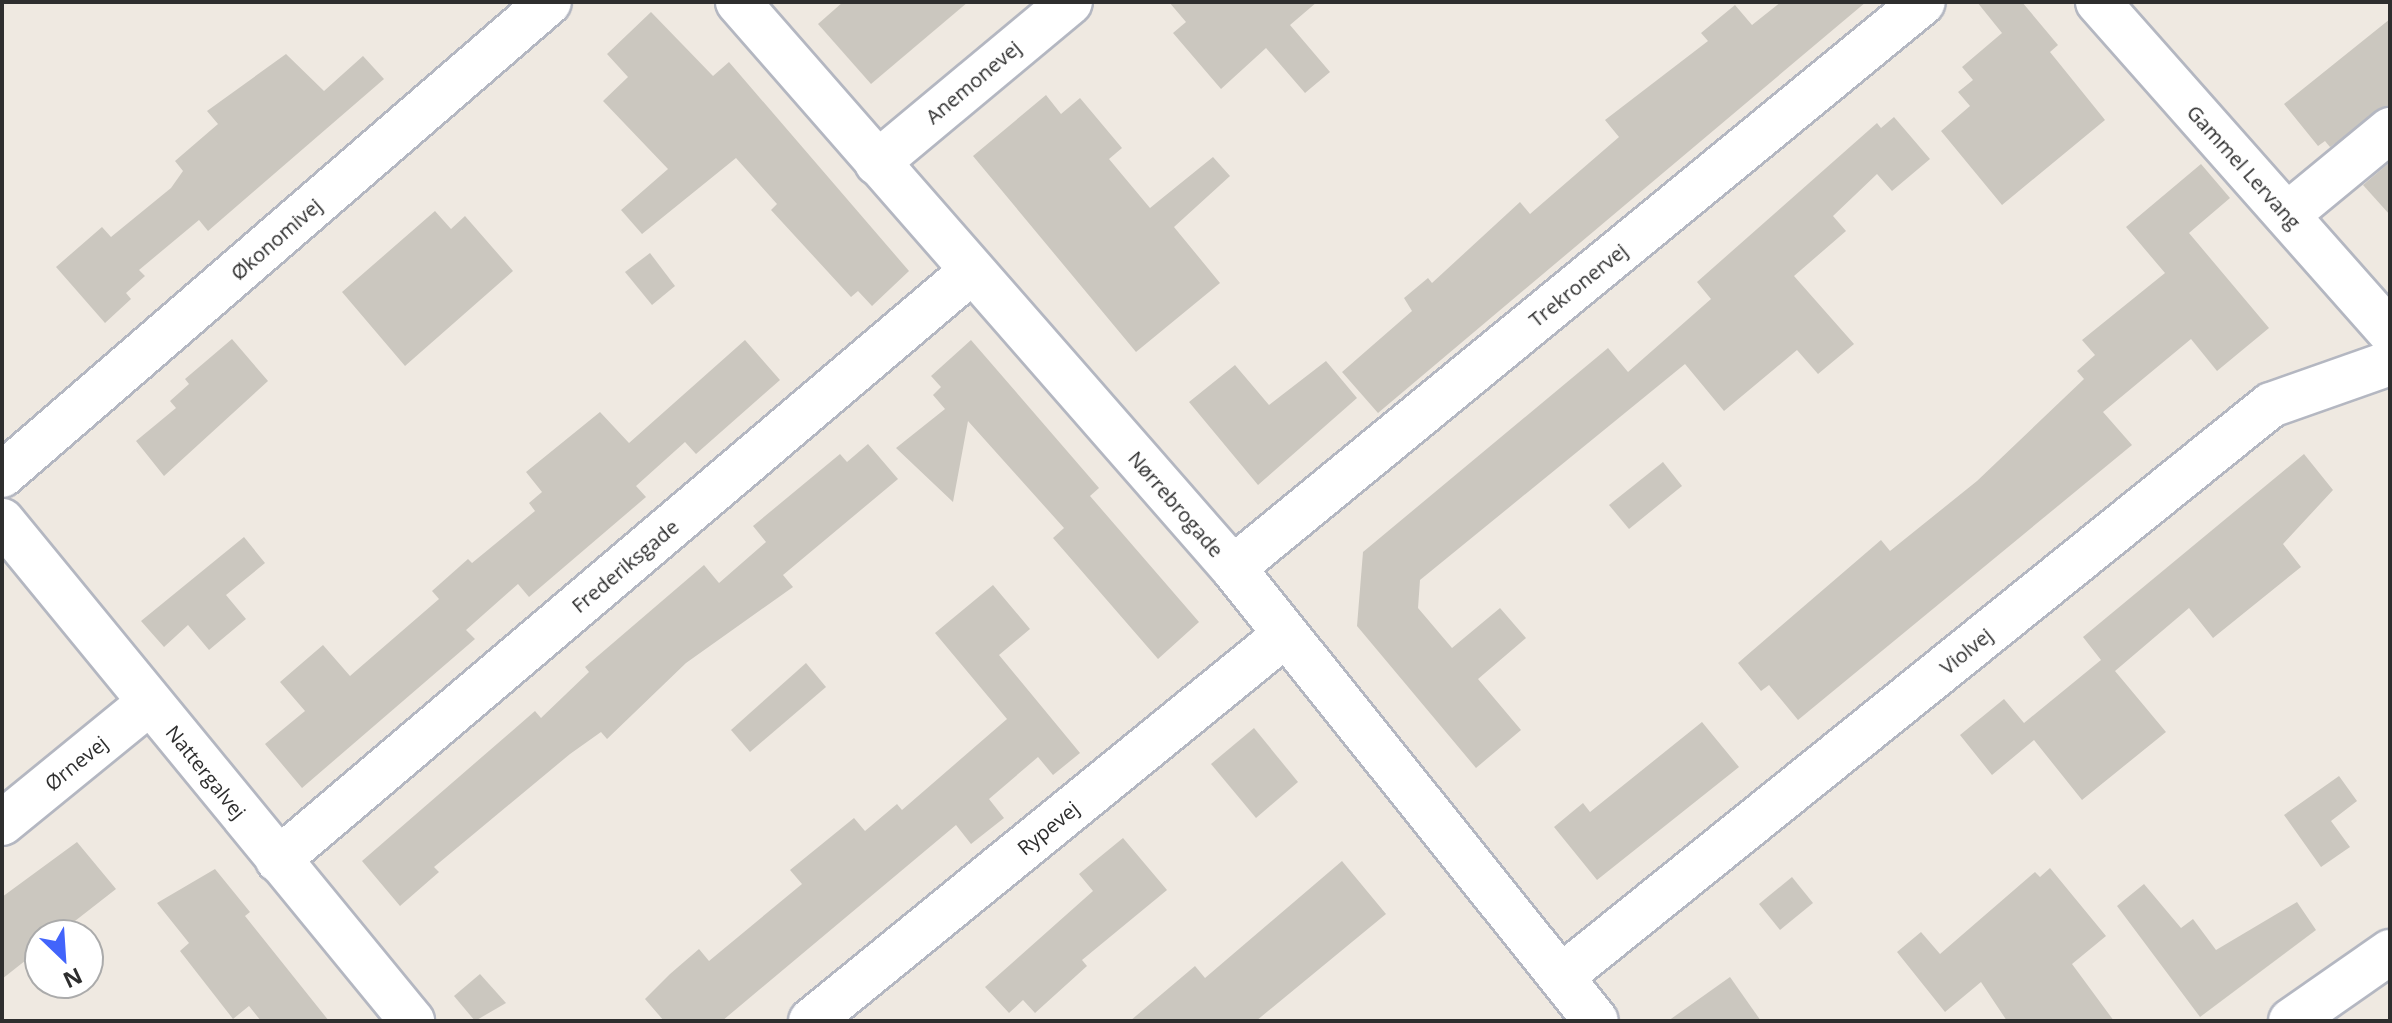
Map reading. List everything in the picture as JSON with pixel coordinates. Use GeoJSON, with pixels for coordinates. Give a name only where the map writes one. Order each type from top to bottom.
{"type":"FeatureCollection","features":[{"type":"Feature","properties":{"kind":"street","name":"Økonomivej"},"geometry":{"type":"LineString","coordinates":[[2,475],[549,2]]}},
{"type":"Feature","properties":{"kind":"street","name":"Nørrebrogade"},"geometry":{"type":"LineString","coordinates":[[738,2],[1233,568],[1596,1021]]}},
{"type":"Feature","properties":{"kind":"street","name":"Anemonevej"},"geometry":{"type":"LineString","coordinates":[[877,163],[1070,2]]}},
{"type":"Feature","properties":{"kind":"street","name":"Trekronervej"},"geometry":{"type":"LineString","coordinates":[[1233,568],[1923,2]]}},
{"type":"Feature","properties":{"kind":"street","name":"Gammel Lervang"},"geometry":{"type":"LineString","coordinates":[[2098,2],[2390,332]]}},
{"type":"Feature","properties":{"kind":"street"},"geometry":{"type":"LineString","coordinates":[[2287,215],[2390,130]]}},
{"type":"Feature","properties":{"kind":"street","name":"Frederiksgade"},"geometry":{"type":"LineString","coordinates":[[278,860],[972,271]]}},
{"type":"Feature","properties":{"kind":"street","name":"Violvej"},"geometry":{"type":"LineString","coordinates":[[1562,976],[2271,405],[2390,363]]}},
{"type":"Feature","properties":{"kind":"street","name":"Nattergalvej"},"geometry":{"type":"LineString","coordinates":[[2,521],[412,1021]]}},
{"type":"Feature","properties":{"kind":"street","name":"Rypevej"},"geometry":{"type":"LineString","coordinates":[[811,1021],[1285,635]]}},
{"type":"Feature","properties":{"kind":"street","name":"Ørnevej"},"geometry":{"type":"LineString","coordinates":[[2,823],[149,703]]}},
{"type":"Feature","properties":{"kind":"street"},"geometry":{"type":"LineString","coordinates":[[2291,1021],[2390,952]]}},
{"type":"Feature","properties":{"kind":"building"},"geometry":{"type":"Polygon","coordinates":[[[843,2],[968,2],[871,84],[818,24],[843,2]]]}},
{"type":"Feature","properties":{"kind":"building"},"geometry":{"type":"Polygon","coordinates":[[[1169,2],[1317,2],[1290,25],[1330,72],[1305,93],[1266,48],[1221,89],[1173,33],[1186,22],[1169,2]]]}},
{"type":"Feature","properties":{"kind":"building"},"geometry":{"type":"Polygon","coordinates":[[[1781,2],[1866,2],[1378,413],[1342,372],[1412,311],[1404,298],[1428,278],[1432,283],[1520,202],[1530,214],[1619,137],[1605,120],[1708,41],[1701,33],[1735,5],[1752,25],[1781,2]]]}},
{"type":"Feature","properties":{"kind":"building"},"geometry":{"type":"Polygon","coordinates":[[[1977,2],[2022,2],[2058,45],[2050,52],[2105,120],[2002,205],[1941,131],[1970,106],[1958,92],[1973,80],[1962,67],[2002,33],[1977,2]]]}},
{"type":"Feature","properties":{"kind":"building"},"geometry":{"type":"Polygon","coordinates":[[[651,12],[713,76],[729,62],[909,271],[872,306],[858,291],[851,297],[771,210],[777,204],[736,158],[642,234],[621,210],[668,169],[603,101],[628,77],[607,54],[651,12]]]}},
{"type":"Feature","properties":{"kind":"building"},"geometry":{"type":"Polygon","coordinates":[[[2390,19],[2390,106],[2330,147],[2325,141],[2318,146],[2284,104],[2390,19]]]}},
{"type":"Feature","properties":{"kind":"building"},"geometry":{"type":"Polygon","coordinates":[[[286,54],[324,91],[363,56],[384,79],[208,231],[199,220],[139,270],[145,276],[126,293],[131,299],[105,323],[56,267],[102,227],[111,237],[171,188],[183,171],[175,161],[218,124],[207,111],[286,54]]]}},
{"type":"Feature","properties":{"kind":"building"},"geometry":{"type":"Polygon","coordinates":[[[1046,95],[1061,114],[1080,98],[1122,148],[1109,159],[1150,208],[1213,157],[1230,176],[1174,227],[1220,283],[1136,352],[973,156],[1046,95]]]}},
{"type":"Feature","properties":{"kind":"building"},"geometry":{"type":"Polygon","coordinates":[[[1894,117],[1930,159],[1892,191],[1877,174],[1833,216],[1846,231],[1794,276],[1854,344],[1818,374],[1797,350],[1724,411],[1685,364],[1420,580],[1418,608],[1452,648],[1500,608],[1526,638],[1478,679],[1521,730],[1476,768],[1357,626],[1363,552],[1608,348],[1628,372],[1711,299],[1697,282],[1877,123],[1881,128],[1894,117]]]}},
{"type":"Feature","properties":{"kind":"building"},"geometry":{"type":"Polygon","coordinates":[[[2390,162],[2390,215],[2363,185],[2390,162]]]}},
{"type":"Feature","properties":{"kind":"building"},"geometry":{"type":"Polygon","coordinates":[[[2201,164],[2230,198],[2189,233],[2269,328],[2217,371],[2191,339],[2103,412],[2132,445],[1798,720],[1769,685],[1761,691],[1738,663],[1881,540],[1890,551],[1977,481],[2084,379],[2077,371],[2095,355],[2082,340],[2165,273],[2126,227],[2201,164]]]}},
{"type":"Feature","properties":{"kind":"building"},"geometry":{"type":"Polygon","coordinates":[[[435,211],[451,229],[465,216],[513,271],[405,366],[342,292],[435,211]]]}},
{"type":"Feature","properties":{"kind":"building"},"geometry":{"type":"Polygon","coordinates":[[[650,253],[675,286],[652,305],[625,272],[650,253]]]}},
{"type":"Feature","properties":{"kind":"building"},"geometry":{"type":"Polygon","coordinates":[[[232,339],[268,381],[164,476],[136,441],[176,408],[170,401],[189,384],[185,379],[232,339]]]}},
{"type":"Feature","properties":{"kind":"building"},"geometry":{"type":"Polygon","coordinates":[[[745,340],[780,380],[696,454],[685,442],[636,486],[646,497],[529,597],[518,584],[466,630],[475,639],[302,788],[265,744],[305,711],[280,682],[323,645],[350,676],[439,599],[432,591],[468,559],[472,563],[535,511],[529,503],[542,492],[526,472],[600,412],[629,443],[745,340]]]}},
{"type":"Feature","properties":{"kind":"building"},"geometry":{"type":"Polygon","coordinates":[[[971,340],[1099,488],[1090,496],[1199,622],[1158,659],[1053,538],[1064,528],[968,421],[953,502],[896,448],[945,409],[933,395],[941,387],[931,376],[971,340]]]}},
{"type":"Feature","properties":{"kind":"building"},"geometry":{"type":"Polygon","coordinates":[[[1326,361],[1357,398],[1258,485],[1189,402],[1235,365],[1269,405],[1326,361]]]}},
{"type":"Feature","properties":{"kind":"building"},"geometry":{"type":"Polygon","coordinates":[[[868,444],[898,479],[783,575],[793,587],[686,663],[607,739],[601,732],[570,754],[434,867],[439,872],[400,906],[362,861],[535,711],[541,718],[589,672],[585,667],[704,565],[719,583],[766,542],[753,526],[840,454],[847,462],[868,444]]]}},
{"type":"Feature","properties":{"kind":"building"},"geometry":{"type":"Polygon","coordinates":[[[2304,454],[2333,490],[2283,544],[2301,567],[2213,638],[2189,608],[2115,671],[2166,732],[2082,800],[2034,740],[1992,775],[1960,735],[2004,699],[2024,723],[2101,660],[2083,637],[2304,454]]]}},
{"type":"Feature","properties":{"kind":"building"},"geometry":{"type":"Polygon","coordinates":[[[1663,462],[1682,486],[1629,529],[1609,505],[1663,462]]]}},
{"type":"Feature","properties":{"kind":"building"},"geometry":{"type":"Polygon","coordinates":[[[244,537],[265,563],[226,595],[246,619],[209,650],[188,625],[164,647],[141,621],[244,537]]]}},
{"type":"Feature","properties":{"kind":"building"},"geometry":{"type":"Polygon","coordinates":[[[993,585],[1030,629],[999,655],[1080,753],[1053,775],[1038,757],[989,799],[1004,818],[971,844],[956,825],[722,1021],[664,1021],[645,999],[670,974],[699,949],[709,961],[802,884],[790,870],[854,818],[865,831],[897,804],[902,810],[1007,719],[935,633],[993,585]]]}},
{"type":"Feature","properties":{"kind":"building"},"geometry":{"type":"Polygon","coordinates":[[[806,663],[826,687],[750,752],[731,730],[806,663]]]}},
{"type":"Feature","properties":{"kind":"building"},"geometry":{"type":"Polygon","coordinates":[[[1702,722],[1739,767],[1597,880],[1554,827],[1583,803],[1590,812],[1702,722]]]}},
{"type":"Feature","properties":{"kind":"building"},"geometry":{"type":"Polygon","coordinates":[[[1254,728],[1298,782],[1256,818],[1211,764],[1254,728]]]}},
{"type":"Feature","properties":{"kind":"building"},"geometry":{"type":"Polygon","coordinates":[[[2339,776],[2357,801],[2331,821],[2350,847],[2321,867],[2284,815],[2339,776]]]}},
{"type":"Feature","properties":{"kind":"building"},"geometry":{"type":"Polygon","coordinates":[[[1123,838],[1167,890],[1082,960],[1087,966],[1035,1013],[1023,1000],[1009,1013],[985,987],[1093,891],[1079,874],[1123,838]]]}},
{"type":"Feature","properties":{"kind":"building"},"geometry":{"type":"Polygon","coordinates":[[[77,842],[116,889],[78,919],[24,919],[24,962],[2,979],[2,897],[77,842]]]}},
{"type":"Feature","properties":{"kind":"building"},"geometry":{"type":"Polygon","coordinates":[[[1342,861],[1386,914],[1256,1021],[1130,1021],[1195,966],[1205,978],[1342,861]]]}},
{"type":"Feature","properties":{"kind":"building"},"geometry":{"type":"Polygon","coordinates":[[[2050,868],[2106,936],[2072,964],[2114,1021],[2007,1021],[1981,982],[1945,1012],[1897,952],[1921,932],[1940,954],[2035,872],[2040,877],[2050,868]]]}},
{"type":"Feature","properties":{"kind":"building"},"geometry":{"type":"Polygon","coordinates":[[[215,869],[250,912],[245,916],[329,1021],[261,1021],[249,1006],[233,1019],[180,951],[189,943],[157,903],[215,869]]]}},
{"type":"Feature","properties":{"kind":"building"},"geometry":{"type":"Polygon","coordinates":[[[1792,877],[1813,903],[1780,930],[1759,904],[1792,877]]]}},
{"type":"Feature","properties":{"kind":"building"},"geometry":{"type":"Polygon","coordinates":[[[2144,884],[2181,928],[2193,919],[2216,950],[2297,902],[2316,930],[2200,1017],[2117,906],[2144,884]]]}},
{"type":"Feature","properties":{"kind":"building"},"geometry":{"type":"Polygon","coordinates":[[[480,974],[506,1003],[475,1021],[454,996],[480,974]]]}},
{"type":"Feature","properties":{"kind":"building"},"geometry":{"type":"Polygon","coordinates":[[[1730,977],[1761,1021],[1668,1021],[1730,977]]]}}]}
